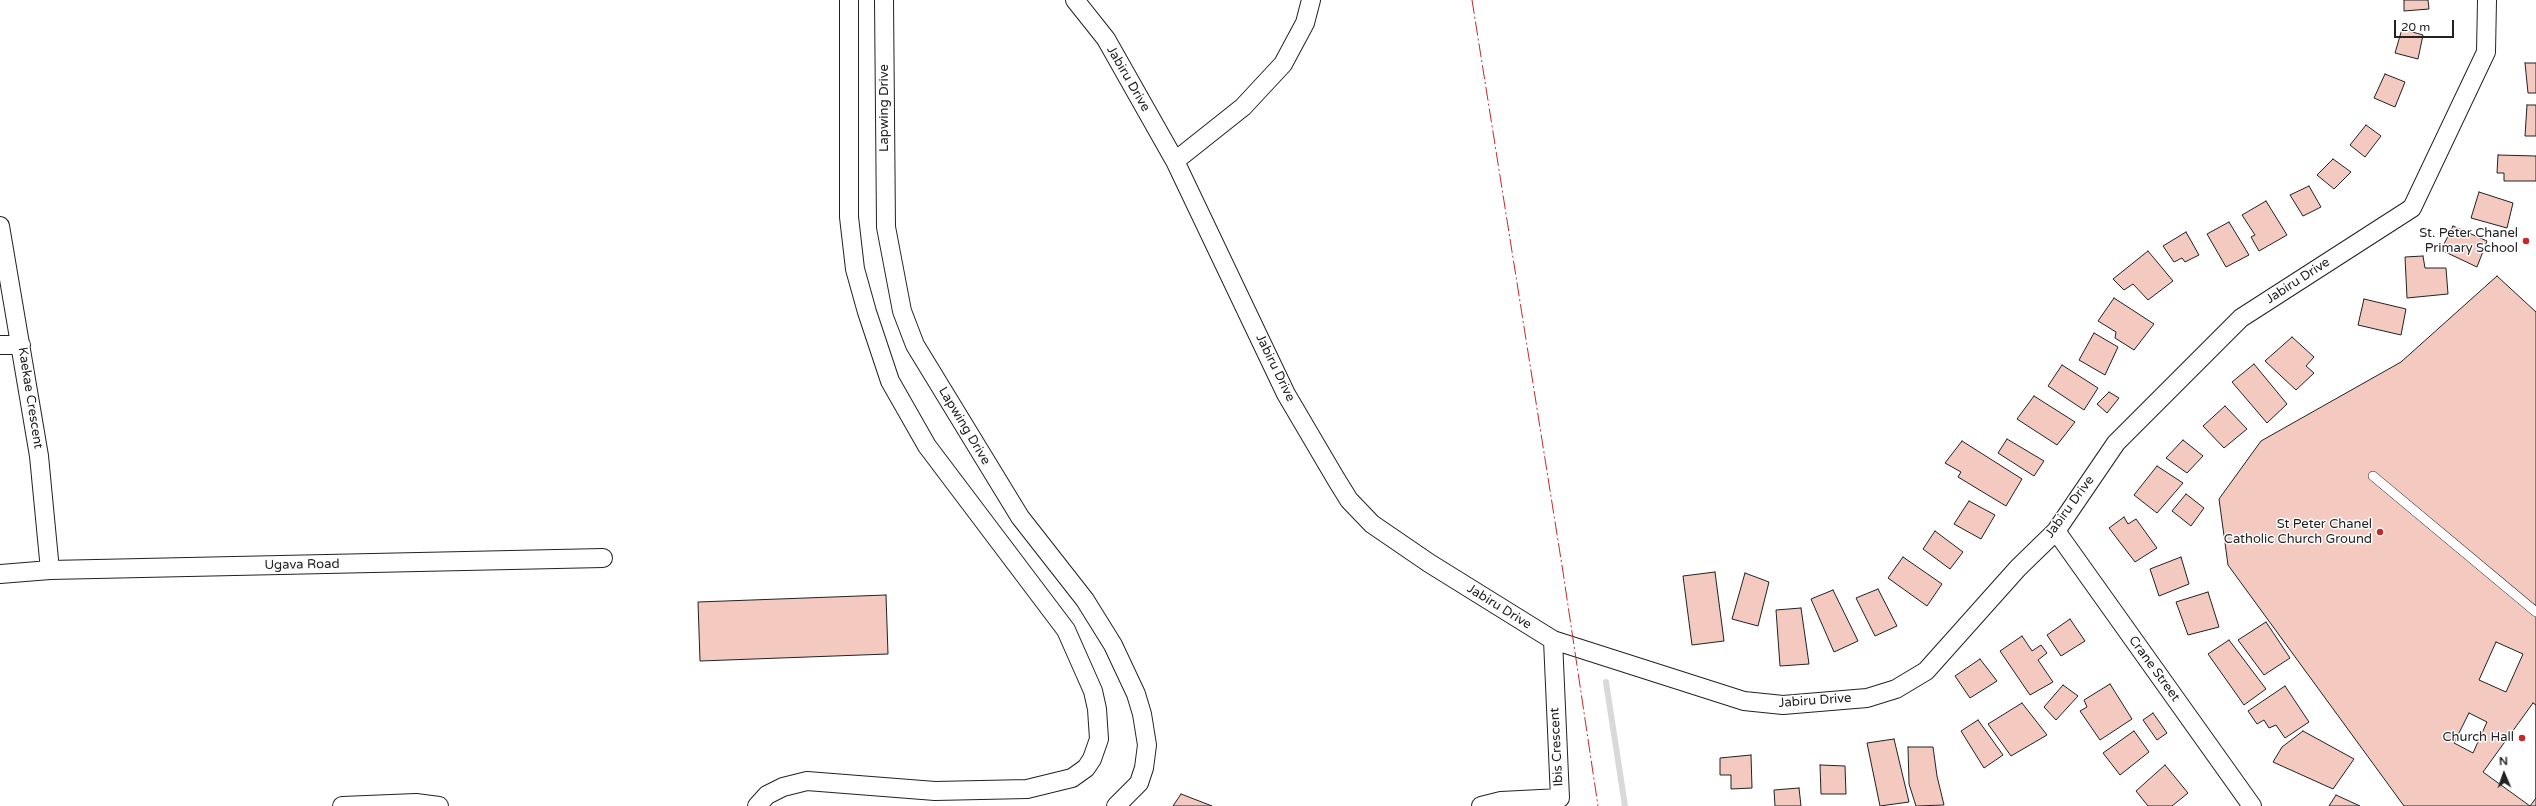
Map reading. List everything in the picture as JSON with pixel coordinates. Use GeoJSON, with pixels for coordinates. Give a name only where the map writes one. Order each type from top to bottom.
{"type":"FeatureCollection","features":[{"type":"Feature","properties":{"kind":"street"},"geometry":{"type":"LineString","coordinates":[[757,806],[767,795],[783,787],[807,781],[935,791],[1027,789],[1072,778],[1086,768],[1092,759],[1099,740],[1097,709],[1093,691],[1066,630],[927,446],[890,381],[867,312],[855,269],[849,217],[849,0]]}},
{"type":"Feature","properties":{"kind":"street","name":"Lapwing Drive"},"geometry":{"type":"LineString","coordinates":[[884,0],[886,227],[902,311],[915,345],[1020,517],[1085,600],[1113,645],[1136,694],[1142,714],[1147,745],[1144,768],[1139,783],[1116,806]]}},
{"type":"Feature","properties":{"kind":"street","name":"Jabiru Drive"},"geometry":{"type":"LineString","coordinates":[[1075,0],[1106,39],[1175,161],[1286,394],[1349,500],[1378,528],[1553,640],[1744,701],[1783,705],[1867,698],[1896,689],[1926,672],[2018,568],[2056,531],[2116,443],[2241,318],[2412,208],[2486,52],[2487,0]]}},
{"type":"Feature","properties":{"kind":"street"},"geometry":{"type":"LineString","coordinates":[[1175,161],[1243,107],[1283,64],[1305,22],[1311,0]]}},
{"type":"Feature","properties":{"kind":"street","name":"Kaekae Crescent"},"geometry":{"type":"LineString","coordinates":[[0,226],[40,456],[50,570]]}},
{"type":"Feature","properties":{"kind":"street"},"geometry":{"type":"LineString","coordinates":[[0,345],[21,345]]}},
{"type":"Feature","properties":{"kind":"street","name":"Crane Street"},"geometry":{"type":"LineString","coordinates":[[2056,531],[2252,806]]}},
{"type":"Feature","properties":{"kind":"street","name":"Ugava Road"},"geometry":{"type":"LineString","coordinates":[[0,574],[50,570],[603,558]]}},
{"type":"Feature","properties":{"kind":"street","name":"Ibis Crescent"},"geometry":{"type":"LineString","coordinates":[[1481,806],[1501,801],[1560,798],[1553,640]]}},
{"type":"Feature","properties":{"kind":"street"},"geometry":{"type":"LineString","coordinates":[[342,806],[416,803],[439,806]]}},
{"type":"Feature","properties":{"kind":"lane"},"geometry":{"type":"LineString","coordinates":[[2373,476],[2536,612]]}},
{"type":"Feature","properties":{"kind":"building"},"geometry":{"type":"Polygon","coordinates":[[[2404,0],[2428,0],[2429,9],[2404,11],[2404,0]]]}},
{"type":"Feature","properties":{"kind":"building"},"geometry":{"type":"Polygon","coordinates":[[[2402,29],[2423,35],[2418,59],[2395,53],[2402,29]]]}},
{"type":"Feature","properties":{"kind":"building"},"geometry":{"type":"Polygon","coordinates":[[[2525,63],[2536,63],[2536,93],[2528,93],[2525,63]]]}},
{"type":"Feature","properties":{"kind":"building"},"geometry":{"type":"Polygon","coordinates":[[[2385,74],[2405,82],[2395,107],[2374,98],[2385,74]]]}},
{"type":"Feature","properties":{"kind":"building"},"geometry":{"type":"Polygon","coordinates":[[[2527,105],[2536,105],[2536,136],[2525,136],[2527,105]]]}},
{"type":"Feature","properties":{"kind":"building"},"geometry":{"type":"Polygon","coordinates":[[[2366,125],[2381,136],[2365,157],[2350,145],[2366,125]]]}},
{"type":"Feature","properties":{"kind":"building"},"geometry":{"type":"Polygon","coordinates":[[[2498,155],[2536,156],[2536,181],[2504,181],[2504,173],[2497,173],[2498,155]]]}},
{"type":"Feature","properties":{"kind":"building"},"geometry":{"type":"Polygon","coordinates":[[[2333,159],[2351,172],[2334,189],[2317,175],[2333,159]]]}},
{"type":"Feature","properties":{"kind":"building"},"geometry":{"type":"Polygon","coordinates":[[[2309,186],[2321,207],[2303,216],[2290,195],[2309,186]]]}},
{"type":"Feature","properties":{"kind":"building"},"geometry":{"type":"Polygon","coordinates":[[[2479,192],[2513,203],[2507,228],[2471,218],[2479,192]]]}},
{"type":"Feature","properties":{"kind":"building"},"geometry":{"type":"Polygon","coordinates":[[[2266,201],[2287,235],[2259,251],[2251,237],[2255,235],[2242,215],[2266,201]]]}},
{"type":"Feature","properties":{"kind":"building"},"geometry":{"type":"Polygon","coordinates":[[[2229,222],[2249,255],[2226,267],[2207,234],[2229,222]]]}},
{"type":"Feature","properties":{"kind":"building"},"geometry":{"type":"Polygon","coordinates":[[[2453,226],[2487,241],[2477,267],[2441,250],[2453,226]]]}},
{"type":"Feature","properties":{"kind":"building"},"geometry":{"type":"Polygon","coordinates":[[[2186,232],[2199,255],[2185,262],[2182,258],[2174,262],[2163,246],[2186,232]]]}},
{"type":"Feature","properties":{"kind":"building"},"geometry":{"type":"Polygon","coordinates":[[[2148,251],[2173,281],[2148,300],[2133,284],[2124,290],[2113,279],[2148,251]]]}},
{"type":"Feature","properties":{"kind":"building"},"geometry":{"type":"Polygon","coordinates":[[[2423,256],[2425,268],[2446,268],[2448,294],[2407,298],[2405,257],[2423,256]]]}},
{"type":"Feature","properties":{"kind":"building","name":"St Peter Chanel Catholic Church Ground"},"geometry":{"type":"Polygon","coordinates":[[[2497,276],[2536,312],[2536,806],[2404,806],[2228,565],[2219,499],[2261,441],[2401,362],[2497,276]]]}},
{"type":"Feature","properties":{"kind":"building"},"geometry":{"type":"Polygon","coordinates":[[[2114,298],[2154,324],[2134,350],[2115,338],[2116,332],[2098,321],[2114,298]]]}},
{"type":"Feature","properties":{"kind":"building"},"geometry":{"type":"Polygon","coordinates":[[[2364,299],[2406,309],[2401,335],[2358,325],[2364,299]]]}},
{"type":"Feature","properties":{"kind":"building"},"geometry":{"type":"Polygon","coordinates":[[[2094,333],[2118,347],[2105,375],[2079,360],[2094,333]]]}},
{"type":"Feature","properties":{"kind":"building"},"geometry":{"type":"Polygon","coordinates":[[[2292,337],[2314,357],[2306,366],[2314,373],[2296,390],[2265,361],[2292,337]]]}},
{"type":"Feature","properties":{"kind":"building"},"geometry":{"type":"Polygon","coordinates":[[[2254,364],[2287,404],[2267,423],[2232,382],[2254,364]]]}},
{"type":"Feature","properties":{"kind":"building"},"geometry":{"type":"Polygon","coordinates":[[[2062,365],[2098,388],[2084,410],[2048,386],[2062,365]]]}},
{"type":"Feature","properties":{"kind":"building"},"geometry":{"type":"Polygon","coordinates":[[[2109,392],[2119,398],[2107,413],[2097,404],[2109,392]]]}},
{"type":"Feature","properties":{"kind":"building"},"geometry":{"type":"Polygon","coordinates":[[[2034,396],[2075,422],[2057,445],[2017,419],[2034,396]]]}},
{"type":"Feature","properties":{"kind":"building"},"geometry":{"type":"Polygon","coordinates":[[[2225,406],[2247,429],[2224,448],[2203,426],[2225,406]]]}},
{"type":"Feature","properties":{"kind":"building"},"geometry":{"type":"Polygon","coordinates":[[[2007,439],[2044,461],[2034,476],[1998,453],[2007,439]]]}},
{"type":"Feature","properties":{"kind":"building"},"geometry":{"type":"Polygon","coordinates":[[[2183,440],[2203,456],[2187,473],[2166,458],[2183,440]]]}},
{"type":"Feature","properties":{"kind":"building"},"geometry":{"type":"Polygon","coordinates":[[[1962,441],[2022,479],[2006,506],[1958,477],[1961,472],[1945,463],[1962,441]]]}},
{"type":"Feature","properties":{"kind":"building"},"geometry":{"type":"Polygon","coordinates":[[[2157,466],[2183,483],[2157,513],[2134,495],[2157,466]]]}},
{"type":"Feature","properties":{"kind":"building"},"geometry":{"type":"Polygon","coordinates":[[[2186,494],[2204,508],[2191,526],[2172,511],[2186,494]]]}},
{"type":"Feature","properties":{"kind":"building"},"geometry":{"type":"Polygon","coordinates":[[[1969,501],[1995,515],[1981,539],[1954,524],[1969,501]]]}},
{"type":"Feature","properties":{"kind":"building"},"geometry":{"type":"Polygon","coordinates":[[[2124,517],[2128,524],[2136,519],[2157,548],[2135,562],[2109,528],[2124,517]]]}},
{"type":"Feature","properties":{"kind":"building"},"geometry":{"type":"Polygon","coordinates":[[[1935,531],[1963,552],[1950,569],[1923,549],[1935,531]]]}},
{"type":"Feature","properties":{"kind":"building"},"geometry":{"type":"Polygon","coordinates":[[[1903,557],[1942,584],[1927,606],[1888,578],[1903,557]]]}},
{"type":"Feature","properties":{"kind":"building"},"geometry":{"type":"Polygon","coordinates":[[[2181,557],[2189,584],[2159,596],[2150,569],[2181,557]]]}},
{"type":"Feature","properties":{"kind":"building"},"geometry":{"type":"Polygon","coordinates":[[[1715,572],[1724,641],[1692,645],[1683,576],[1715,572]]]}},
{"type":"Feature","properties":{"kind":"building"},"geometry":{"type":"Polygon","coordinates":[[[1745,573],[1769,582],[1758,626],[1732,619],[1745,573]]]}},
{"type":"Feature","properties":{"kind":"building"},"geometry":{"type":"Polygon","coordinates":[[[1878,589],[1897,626],[1875,636],[1856,598],[1878,589]]]}},
{"type":"Feature","properties":{"kind":"building"},"geometry":{"type":"Polygon","coordinates":[[[1833,590],[1858,641],[1834,652],[1811,599],[1833,590]]]}},
{"type":"Feature","properties":{"kind":"building"},"geometry":{"type":"Polygon","coordinates":[[[2208,592],[2219,627],[2188,635],[2176,602],[2208,592]]]}},
{"type":"Feature","properties":{"kind":"building"},"geometry":{"type":"Polygon","coordinates":[[[886,595],[888,654],[700,661],[698,602],[886,595]]]}},
{"type":"Feature","properties":{"kind":"building"},"geometry":{"type":"Polygon","coordinates":[[[1801,608],[1809,664],[1780,666],[1776,610],[1801,608]]]}},
{"type":"Feature","properties":{"kind":"building"},"geometry":{"type":"Polygon","coordinates":[[[2070,619],[2085,641],[2061,656],[2047,635],[2070,619]]]}},
{"type":"Feature","properties":{"kind":"building"},"geometry":{"type":"Polygon","coordinates":[[[2266,622],[2290,658],[2264,675],[2238,640],[2266,622]]]}},
{"type":"Feature","properties":{"kind":"building"},"geometry":{"type":"Polygon","coordinates":[[[2022,636],[2032,651],[2041,645],[2047,653],[2038,660],[2053,682],[2030,695],[2000,651],[2022,636]]]}},
{"type":"Feature","properties":{"kind":"building"},"geometry":{"type":"Polygon","coordinates":[[[2229,640],[2266,689],[2244,705],[2208,654],[2229,640]]]}},
{"type":"Feature","properties":{"kind":"building"},"geometry":{"type":"Polygon","coordinates":[[[2496,642],[2523,654],[2506,692],[2479,680],[2496,642]]]}},
{"type":"Feature","properties":{"kind":"building"},"geometry":{"type":"Polygon","coordinates":[[[1980,659],[1997,681],[1970,698],[1955,676],[1980,659]]]}},
{"type":"Feature","properties":{"kind":"building"},"geometry":{"type":"Polygon","coordinates":[[[2110,684],[2132,719],[2100,740],[2080,711],[2087,707],[2084,700],[2110,684]]]}},
{"type":"Feature","properties":{"kind":"building"},"geometry":{"type":"Polygon","coordinates":[[[2063,685],[2078,696],[2056,720],[2044,707],[2063,685]]]}},
{"type":"Feature","properties":{"kind":"building"},"geometry":{"type":"Polygon","coordinates":[[[2285,686],[2309,722],[2285,738],[2276,725],[2269,728],[2264,720],[2257,724],[2248,711],[2285,686]]]}},
{"type":"Feature","properties":{"kind":"building"},"geometry":{"type":"Polygon","coordinates":[[[2022,703],[2047,735],[2011,756],[1988,724],[2022,703]]]}},
{"type":"Feature","properties":{"kind":"building","name":"Church Hall"},"geometry":{"type":"Polygon","coordinates":[[[2533,703],[2536,705],[2536,798],[2530,806],[2483,772],[2533,703]]]}},
{"type":"Feature","properties":{"kind":"building"},"geometry":{"type":"Polygon","coordinates":[[[2153,713],[2167,733],[2157,740],[2143,720],[2153,713]]]}},
{"type":"Feature","properties":{"kind":"building"},"geometry":{"type":"Polygon","coordinates":[[[2469,713],[2487,722],[2473,753],[2454,743],[2469,713]]]}},
{"type":"Feature","properties":{"kind":"building"},"geometry":{"type":"Polygon","coordinates":[[[1978,720],[2003,755],[1984,768],[1961,731],[1978,720]]]}},
{"type":"Feature","properties":{"kind":"building"},"geometry":{"type":"Polygon","coordinates":[[[2134,731],[2149,752],[2120,775],[2103,753],[2134,731]]]}},
{"type":"Feature","properties":{"kind":"building"},"geometry":{"type":"Polygon","coordinates":[[[2303,731],[2354,759],[2333,789],[2273,762],[2282,747],[2303,731]]]}},
{"type":"Feature","properties":{"kind":"building"},"geometry":{"type":"Polygon","coordinates":[[[1894,739],[1909,802],[1880,806],[1867,743],[1894,739]]]}},
{"type":"Feature","properties":{"kind":"building"},"geometry":{"type":"Polygon","coordinates":[[[1908,747],[1933,747],[1937,776],[1944,805],[1916,806],[1909,784],[1908,747]]]}},
{"type":"Feature","properties":{"kind":"building"},"geometry":{"type":"Polygon","coordinates":[[[1751,755],[1752,788],[1731,789],[1731,775],[1720,775],[1720,758],[1751,755]]]}},
{"type":"Feature","properties":{"kind":"building"},"geometry":{"type":"Polygon","coordinates":[[[1820,765],[1845,766],[1846,794],[1821,794],[1820,765]]]}},
{"type":"Feature","properties":{"kind":"building"},"geometry":{"type":"Polygon","coordinates":[[[2165,765],[2188,793],[2172,806],[2148,806],[2136,791],[2165,765]]]}},
{"type":"Feature","properties":{"kind":"building"},"geometry":{"type":"Polygon","coordinates":[[[1799,788],[1801,806],[1775,806],[1774,790],[1799,788]]]}},
{"type":"Feature","properties":{"kind":"building"},"geometry":{"type":"Polygon","coordinates":[[[1181,794],[1212,806],[1173,806],[1181,794]]]}},
{"type":"Feature","properties":{"kind":"building"},"geometry":{"type":"Polygon","coordinates":[[[2336,795],[2360,806],[2329,806],[2336,795]]]}},
{"type":"Feature","properties":{"kind":"waterway"},"geometry":{"type":"LineString","coordinates":[[1606,682],[1625,806]]}},
{"type":"Feature","properties":{"kind":"power"},"geometry":{"type":"LineString","coordinates":[[1472,0],[1563,572],[1598,806]]}},
{"type":"Feature","properties":{"kind":"place","name":"St. Peter Chanel Primary School"},"geometry":{"type":"Point","coordinates":[2526,241]}},
{"type":"Feature","properties":{"kind":"place","name":"St Peter Chanel Catholic Church Ground"},"geometry":{"type":"Point","coordinates":[2380,532]}},
{"type":"Feature","properties":{"kind":"place","name":"Church Hall"},"geometry":{"type":"Point","coordinates":[2522,738]}}]}
